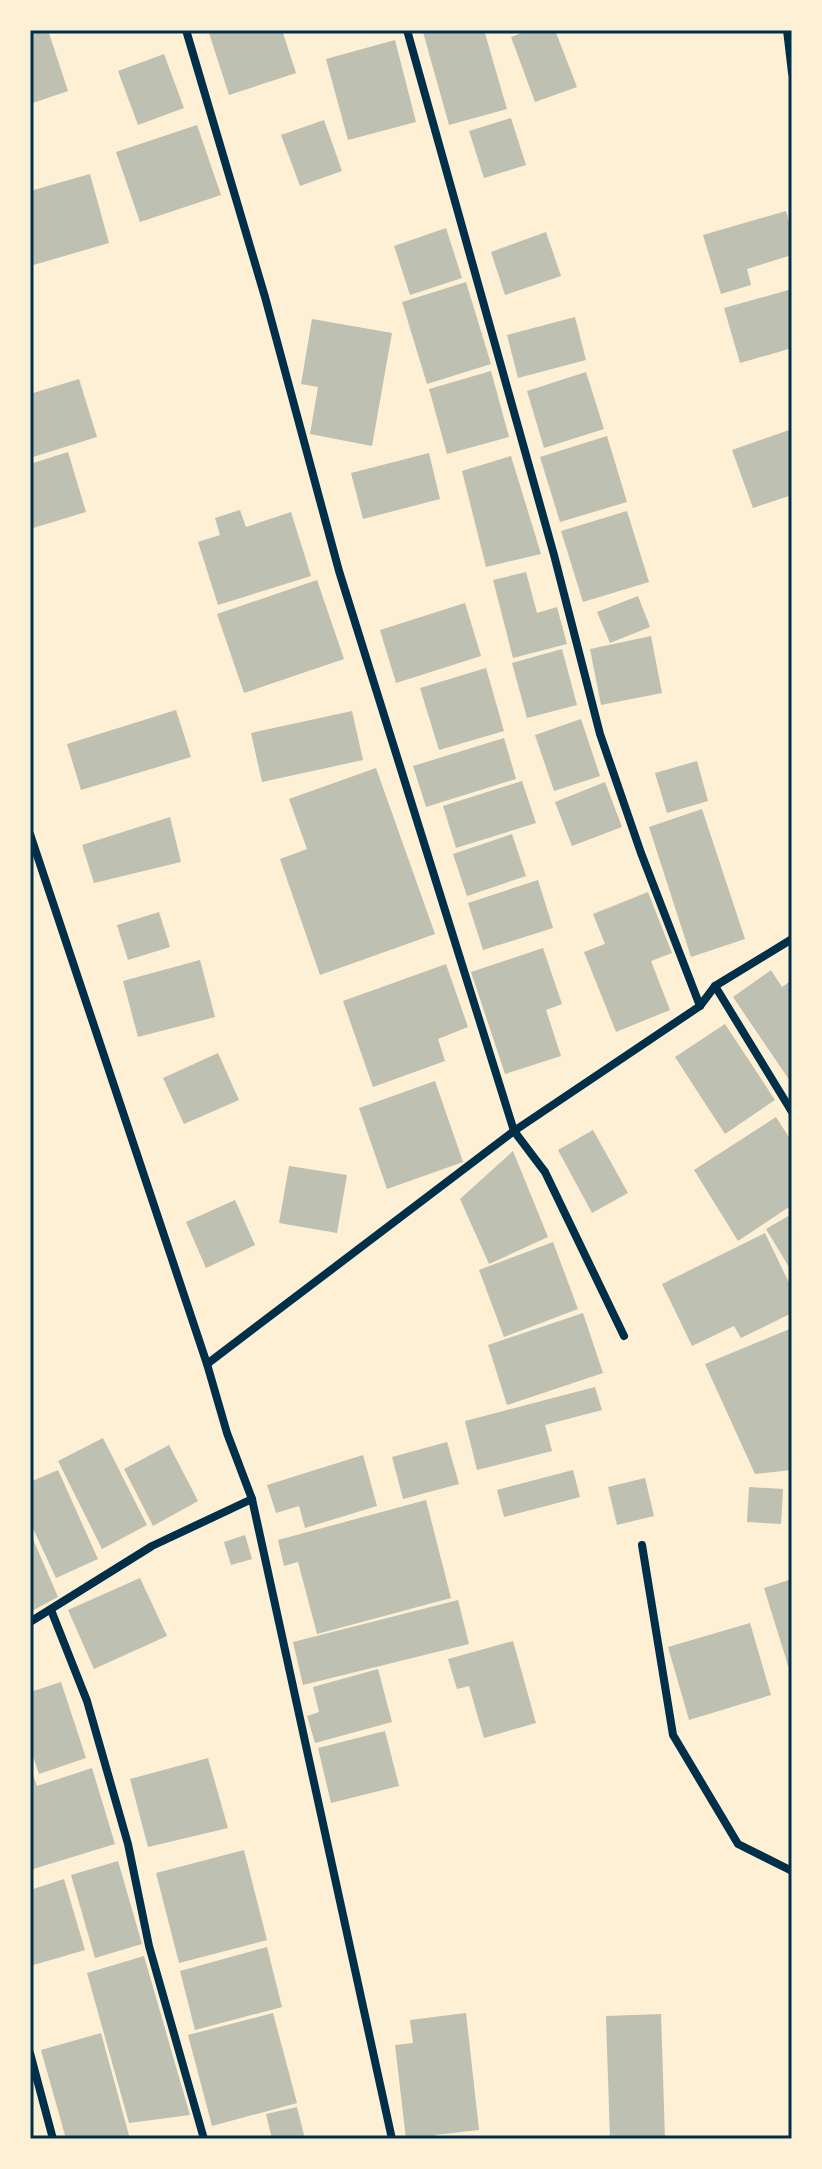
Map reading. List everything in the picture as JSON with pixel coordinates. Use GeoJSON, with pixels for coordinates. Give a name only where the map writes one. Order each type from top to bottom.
{"type":"FeatureCollection","features":[{"type":"Feature","properties":{"kind":"street"},"geometry":{"type":"LineString","coordinates":[[186,30],[265,297],[339,571],[514,1131],[545,1172],[624,1336]]}},
{"type":"Feature","properties":{"kind":"street"},"geometry":{"type":"LineString","coordinates":[[407,30],[554,555],[600,734],[641,853],[700,1006]]}},
{"type":"Feature","properties":{"kind":"street"},"geometry":{"type":"LineString","coordinates":[[787,30],[792,73]]}},
{"type":"Feature","properties":{"kind":"street"},"geometry":{"type":"LineString","coordinates":[[30,834],[207,1364],[227,1433],[252,1499],[392,2139]]}},
{"type":"Feature","properties":{"kind":"street"},"geometry":{"type":"LineString","coordinates":[[207,1364],[514,1131],[700,1006],[715,986],[792,939]]}},
{"type":"Feature","properties":{"kind":"street"},"geometry":{"type":"LineString","coordinates":[[715,986],[792,1112]]}},
{"type":"Feature","properties":{"kind":"street"},"geometry":{"type":"LineString","coordinates":[[30,1622],[152,1546],[252,1499]]}},
{"type":"Feature","properties":{"kind":"street"},"geometry":{"type":"LineString","coordinates":[[642,1545],[673,1735],[738,1844],[792,1871]]}},
{"type":"Feature","properties":{"kind":"street"},"geometry":{"type":"LineString","coordinates":[[51,1610],[87,1701],[128,1844],[149,1946],[204,2139]]}},
{"type":"Feature","properties":{"kind":"street"},"geometry":{"type":"LineString","coordinates":[[30,2053],[53,2139]]}},
{"type":"Feature","properties":{"kind":"building"},"geometry":{"type":"Polygon","coordinates":[[[30,30],[48,30],[68,91],[30,104],[30,30]]]}},
{"type":"Feature","properties":{"kind":"building"},"geometry":{"type":"Polygon","coordinates":[[[208,30],[282,30],[296,73],[229,95],[208,30]]]}},
{"type":"Feature","properties":{"kind":"building"},"geometry":{"type":"Polygon","coordinates":[[[484,30],[507,109],[449,125],[423,32],[484,30]]]}},
{"type":"Feature","properties":{"kind":"building"},"geometry":{"type":"Polygon","coordinates":[[[530,30],[555,30],[577,87],[535,102],[511,37],[530,30]]]}},
{"type":"Feature","properties":{"kind":"building"},"geometry":{"type":"Polygon","coordinates":[[[395,40],[416,122],[348,140],[326,59],[395,40]]]}},
{"type":"Feature","properties":{"kind":"building"},"geometry":{"type":"Polygon","coordinates":[[[164,54],[184,108],[138,125],[118,71],[164,54]]]}},
{"type":"Feature","properties":{"kind":"building"},"geometry":{"type":"Polygon","coordinates":[[[511,118],[526,165],[484,178],[469,131],[511,118]]]}},
{"type":"Feature","properties":{"kind":"building"},"geometry":{"type":"Polygon","coordinates":[[[324,120],[342,171],[300,186],[281,135],[324,120]]]}},
{"type":"Feature","properties":{"kind":"building"},"geometry":{"type":"Polygon","coordinates":[[[197,125],[221,195],[140,222],[116,152],[197,125]]]}},
{"type":"Feature","properties":{"kind":"building"},"geometry":{"type":"Polygon","coordinates":[[[90,174],[109,243],[30,266],[30,191],[90,174]]]}},
{"type":"Feature","properties":{"kind":"building"},"geometry":{"type":"Polygon","coordinates":[[[786,211],[792,233],[792,255],[747,269],[751,285],[721,294],[703,235],[786,211]]]}},
{"type":"Feature","properties":{"kind":"building"},"geometry":{"type":"Polygon","coordinates":[[[446,228],[462,278],[410,295],[394,246],[446,228]]]}},
{"type":"Feature","properties":{"kind":"building"},"geometry":{"type":"Polygon","coordinates":[[[546,232],[561,276],[505,295],[491,252],[546,232]]]}},
{"type":"Feature","properties":{"kind":"building"},"geometry":{"type":"Polygon","coordinates":[[[466,282],[491,364],[427,384],[402,302],[466,282]]]}},
{"type":"Feature","properties":{"kind":"building"},"geometry":{"type":"Polygon","coordinates":[[[792,289],[792,348],[740,363],[724,308],[792,289]]]}},
{"type":"Feature","properties":{"kind":"building"},"geometry":{"type":"Polygon","coordinates":[[[575,317],[586,360],[518,378],[507,335],[575,317]]]}},
{"type":"Feature","properties":{"kind":"building"},"geometry":{"type":"Polygon","coordinates":[[[312,319],[392,333],[372,446],[310,434],[318,387],[301,384],[312,319]]]}},
{"type":"Feature","properties":{"kind":"building"},"geometry":{"type":"Polygon","coordinates":[[[491,371],[509,437],[447,454],[429,389],[491,371]]]}},
{"type":"Feature","properties":{"kind":"building"},"geometry":{"type":"Polygon","coordinates":[[[586,372],[604,429],[544,448],[527,391],[586,372]]]}},
{"type":"Feature","properties":{"kind":"building"},"geometry":{"type":"Polygon","coordinates":[[[79,379],[97,437],[30,458],[30,394],[79,379]]]}},
{"type":"Feature","properties":{"kind":"building"},"geometry":{"type":"Polygon","coordinates":[[[792,429],[792,495],[753,508],[732,450],[792,429]]]}},
{"type":"Feature","properties":{"kind":"building"},"geometry":{"type":"Polygon","coordinates":[[[607,436],[627,502],[560,522],[540,457],[607,436]]]}},
{"type":"Feature","properties":{"kind":"building"},"geometry":{"type":"Polygon","coordinates":[[[68,452],[86,512],[30,529],[30,464],[68,452]]]}},
{"type":"Feature","properties":{"kind":"building"},"geometry":{"type":"Polygon","coordinates":[[[429,453],[440,499],[363,519],[351,473],[429,453]]]}},
{"type":"Feature","properties":{"kind":"building"},"geometry":{"type":"Polygon","coordinates":[[[511,456],[541,554],[486,567],[462,471],[511,456]]]}},
{"type":"Feature","properties":{"kind":"building"},"geometry":{"type":"Polygon","coordinates":[[[240,510],[246,527],[291,512],[311,576],[218,605],[198,542],[220,535],[215,518],[240,510]]]}},
{"type":"Feature","properties":{"kind":"building"},"geometry":{"type":"Polygon","coordinates":[[[627,511],[649,582],[583,602],[561,531],[627,511]]]}},
{"type":"Feature","properties":{"kind":"building"},"geometry":{"type":"Polygon","coordinates":[[[526,572],[537,613],[557,607],[567,644],[513,658],[493,580],[526,572]]]}},
{"type":"Feature","properties":{"kind":"building"},"geometry":{"type":"Polygon","coordinates":[[[317,580],[344,659],[244,693],[217,614],[317,580]]]}},
{"type":"Feature","properties":{"kind":"building"},"geometry":{"type":"Polygon","coordinates":[[[638,596],[650,627],[610,643],[597,612],[638,596]]]}},
{"type":"Feature","properties":{"kind":"building"},"geometry":{"type":"Polygon","coordinates":[[[465,603],[481,656],[396,683],[380,630],[465,603]]]}},
{"type":"Feature","properties":{"kind":"building"},"geometry":{"type":"Polygon","coordinates":[[[651,636],[662,693],[601,705],[590,649],[651,636]]]}},
{"type":"Feature","properties":{"kind":"building"},"geometry":{"type":"Polygon","coordinates":[[[562,649],[577,705],[527,718],[512,663],[562,649]]]}},
{"type":"Feature","properties":{"kind":"building"},"geometry":{"type":"Polygon","coordinates":[[[486,668],[504,731],[439,750],[420,688],[486,668]]]}},
{"type":"Feature","properties":{"kind":"building"},"geometry":{"type":"Polygon","coordinates":[[[176,710],[191,757],[81,790],[67,744],[176,710]]]}},
{"type":"Feature","properties":{"kind":"building"},"geometry":{"type":"Polygon","coordinates":[[[352,711],[363,760],[262,782],[251,733],[352,711]]]}},
{"type":"Feature","properties":{"kind":"building"},"geometry":{"type":"Polygon","coordinates":[[[581,719],[600,776],[554,791],[535,735],[581,719]]]}},
{"type":"Feature","properties":{"kind":"building"},"geometry":{"type":"Polygon","coordinates":[[[504,738],[516,779],[426,807],[413,766],[504,738]]]}},
{"type":"Feature","properties":{"kind":"building"},"geometry":{"type":"Polygon","coordinates":[[[697,761],[708,801],[667,813],[655,773],[697,761]]]}},
{"type":"Feature","properties":{"kind":"building"},"geometry":{"type":"Polygon","coordinates":[[[376,768],[435,934],[320,975],[280,859],[307,849],[289,799],[376,768]]]}},
{"type":"Feature","properties":{"kind":"building"},"geometry":{"type":"Polygon","coordinates":[[[522,781],[536,823],[456,848],[443,806],[522,781]]]}},
{"type":"Feature","properties":{"kind":"building"},"geometry":{"type":"Polygon","coordinates":[[[605,782],[622,827],[572,846],[555,802],[605,782]]]}},
{"type":"Feature","properties":{"kind":"building"},"geometry":{"type":"Polygon","coordinates":[[[702,809],[745,939],[691,957],[649,827],[702,809]]]}},
{"type":"Feature","properties":{"kind":"building"},"geometry":{"type":"Polygon","coordinates":[[[170,817],[181,862],[94,883],[82,845],[170,817]]]}},
{"type":"Feature","properties":{"kind":"building"},"geometry":{"type":"Polygon","coordinates":[[[512,834],[526,876],[467,896],[453,854],[512,834]]]}},
{"type":"Feature","properties":{"kind":"building"},"geometry":{"type":"Polygon","coordinates":[[[538,880],[553,928],[483,950],[468,903],[538,880]]]}},
{"type":"Feature","properties":{"kind":"building"},"geometry":{"type":"Polygon","coordinates":[[[648,892],[672,953],[651,961],[670,1010],[616,1032],[584,952],[605,944],[593,914],[648,892]]]}},
{"type":"Feature","properties":{"kind":"building"},"geometry":{"type":"Polygon","coordinates":[[[159,912],[170,947],[128,960],[117,925],[159,912]]]}},
{"type":"Feature","properties":{"kind":"building"},"geometry":{"type":"Polygon","coordinates":[[[543,948],[562,1004],[546,1010],[561,1056],[505,1074],[471,972],[543,948]]]}},
{"type":"Feature","properties":{"kind":"building"},"geometry":{"type":"Polygon","coordinates":[[[200,960],[215,1017],[138,1037],[123,981],[200,960]]]}},
{"type":"Feature","properties":{"kind":"building"},"geometry":{"type":"Polygon","coordinates":[[[446,964],[468,1027],[438,1039],[445,1061],[373,1087],[343,1001],[446,964]]]}},
{"type":"Feature","properties":{"kind":"building"},"geometry":{"type":"Polygon","coordinates":[[[771,970],[782,987],[792,980],[790,1081],[733,997],[771,970]]]}},
{"type":"Feature","properties":{"kind":"building"},"geometry":{"type":"Polygon","coordinates":[[[725,1024],[775,1100],[725,1134],[675,1057],[725,1024]]]}},
{"type":"Feature","properties":{"kind":"building"},"geometry":{"type":"Polygon","coordinates":[[[218,1053],[239,1100],[184,1124],[163,1078],[218,1053]]]}},
{"type":"Feature","properties":{"kind":"building"},"geometry":{"type":"Polygon","coordinates":[[[435,1081],[463,1162],[387,1189],[359,1108],[435,1081]]]}},
{"type":"Feature","properties":{"kind":"building"},"geometry":{"type":"Polygon","coordinates":[[[776,1117],[792,1142],[792,1205],[738,1241],[694,1170],[776,1117]]]}},
{"type":"Feature","properties":{"kind":"building"},"geometry":{"type":"Polygon","coordinates":[[[593,1130],[628,1193],[592,1213],[558,1150],[593,1130]]]}},
{"type":"Feature","properties":{"kind":"building"},"geometry":{"type":"Polygon","coordinates":[[[513,1151],[548,1237],[489,1264],[460,1199],[513,1151]]]}},
{"type":"Feature","properties":{"kind":"building"},"geometry":{"type":"Polygon","coordinates":[[[289,1166],[347,1175],[337,1233],[279,1223],[289,1166]]]}},
{"type":"Feature","properties":{"kind":"building"},"geometry":{"type":"Polygon","coordinates":[[[235,1200],[255,1245],[206,1268],[186,1222],[235,1200]]]}},
{"type":"Feature","properties":{"kind":"building"},"geometry":{"type":"Polygon","coordinates":[[[792,1214],[792,1272],[766,1229],[792,1214]]]}},
{"type":"Feature","properties":{"kind":"building"},"geometry":{"type":"Polygon","coordinates":[[[765,1233],[792,1289],[792,1313],[741,1338],[734,1326],[692,1346],[662,1284],[765,1233]]]}},
{"type":"Feature","properties":{"kind":"building"},"geometry":{"type":"Polygon","coordinates":[[[553,1242],[578,1309],[504,1337],[479,1270],[553,1242]]]}},
{"type":"Feature","properties":{"kind":"building"},"geometry":{"type":"Polygon","coordinates":[[[583,1313],[603,1373],[507,1405],[488,1345],[583,1313]]]}},
{"type":"Feature","properties":{"kind":"building"},"geometry":{"type":"Polygon","coordinates":[[[792,1328],[792,1470],[755,1474],[705,1364],[792,1328]]]}},
{"type":"Feature","properties":{"kind":"building"},"geometry":{"type":"Polygon","coordinates":[[[595,1387],[602,1410],[545,1425],[552,1451],[477,1470],[465,1421],[595,1387]]]}},
{"type":"Feature","properties":{"kind":"building"},"geometry":{"type":"Polygon","coordinates":[[[103,1438],[147,1525],[102,1549],[58,1461],[103,1438]]]}},
{"type":"Feature","properties":{"kind":"building"},"geometry":{"type":"Polygon","coordinates":[[[447,1442],[459,1484],[403,1499],[392,1457],[447,1442]]]}},
{"type":"Feature","properties":{"kind":"building"},"geometry":{"type":"Polygon","coordinates":[[[169,1445],[198,1501],[153,1526],[124,1469],[169,1445]]]}},
{"type":"Feature","properties":{"kind":"building"},"geometry":{"type":"Polygon","coordinates":[[[363,1455],[377,1506],[305,1528],[299,1506],[276,1513],[267,1485],[363,1455]]]}},
{"type":"Feature","properties":{"kind":"building"},"geometry":{"type":"Polygon","coordinates":[[[58,1470],[98,1559],[56,1578],[30,1522],[30,1482],[58,1470]]]}},
{"type":"Feature","properties":{"kind":"building"},"geometry":{"type":"Polygon","coordinates":[[[573,1470],[580,1497],[504,1517],[497,1490],[573,1470]]]}},
{"type":"Feature","properties":{"kind":"building"},"geometry":{"type":"Polygon","coordinates":[[[645,1478],[654,1516],[617,1525],[608,1487],[645,1478]]]}},
{"type":"Feature","properties":{"kind":"building"},"geometry":{"type":"Polygon","coordinates":[[[749,1487],[783,1489],[781,1524],[747,1522],[749,1487]]]}},
{"type":"Feature","properties":{"kind":"building"},"geometry":{"type":"Polygon","coordinates":[[[426,1500],[451,1598],[317,1634],[298,1562],[284,1566],[278,1540],[426,1500]]]}},
{"type":"Feature","properties":{"kind":"building"},"geometry":{"type":"Polygon","coordinates":[[[30,1532],[58,1597],[30,1612],[30,1532]]]}},
{"type":"Feature","properties":{"kind":"building"},"geometry":{"type":"Polygon","coordinates":[[[245,1535],[252,1559],[231,1565],[224,1542],[245,1535]]]}},
{"type":"Feature","properties":{"kind":"building"},"geometry":{"type":"Polygon","coordinates":[[[140,1578],[167,1636],[94,1669],[68,1610],[140,1578]]]}},
{"type":"Feature","properties":{"kind":"building"},"geometry":{"type":"Polygon","coordinates":[[[792,1579],[792,1675],[791,1675],[764,1588],[792,1579]]]}},
{"type":"Feature","properties":{"kind":"building"},"geometry":{"type":"Polygon","coordinates":[[[458,1600],[469,1644],[303,1685],[293,1642],[458,1600]]]}},
{"type":"Feature","properties":{"kind":"building"},"geometry":{"type":"Polygon","coordinates":[[[750,1623],[771,1695],[689,1720],[668,1647],[750,1623]]]}},
{"type":"Feature","properties":{"kind":"building"},"geometry":{"type":"Polygon","coordinates":[[[513,1641],[536,1723],[484,1738],[469,1686],[457,1689],[448,1659],[513,1641]]]}},
{"type":"Feature","properties":{"kind":"building"},"geometry":{"type":"Polygon","coordinates":[[[378,1669],[392,1722],[315,1743],[307,1716],[319,1712],[313,1687],[378,1669]]]}},
{"type":"Feature","properties":{"kind":"building"},"geometry":{"type":"Polygon","coordinates":[[[61,1682],[86,1758],[39,1774],[30,1747],[30,1692],[61,1682]]]}},
{"type":"Feature","properties":{"kind":"building"},"geometry":{"type":"Polygon","coordinates":[[[385,1731],[399,1786],[331,1803],[318,1748],[385,1731]]]}},
{"type":"Feature","properties":{"kind":"building"},"geometry":{"type":"Polygon","coordinates":[[[208,1758],[228,1828],[148,1847],[130,1779],[208,1758]]]}},
{"type":"Feature","properties":{"kind":"building"},"geometry":{"type":"Polygon","coordinates":[[[30,1766],[37,1786],[92,1768],[115,1844],[30,1870],[30,1766]]]}},
{"type":"Feature","properties":{"kind":"building"},"geometry":{"type":"Polygon","coordinates":[[[244,1850],[267,1940],[179,1963],[156,1873],[244,1850]]]}},
{"type":"Feature","properties":{"kind":"building"},"geometry":{"type":"Polygon","coordinates":[[[118,1861],[142,1944],[95,1958],[71,1875],[118,1861]]]}},
{"type":"Feature","properties":{"kind":"building"},"geometry":{"type":"Polygon","coordinates":[[[64,1879],[85,1950],[30,1966],[30,1890],[64,1879]]]}},
{"type":"Feature","properties":{"kind":"building"},"geometry":{"type":"Polygon","coordinates":[[[267,1947],[282,2007],[195,2030],[180,1971],[267,1947]]]}},
{"type":"Feature","properties":{"kind":"building"},"geometry":{"type":"Polygon","coordinates":[[[144,1956],[190,2115],[129,2123],[87,1973],[144,1956]]]}},
{"type":"Feature","properties":{"kind":"building"},"geometry":{"type":"Polygon","coordinates":[[[273,2013],[297,2103],[212,2126],[188,2035],[273,2013]]]}},
{"type":"Feature","properties":{"kind":"building"},"geometry":{"type":"Polygon","coordinates":[[[466,2013],[479,2130],[435,2135],[436,2139],[406,2139],[395,2045],[413,2043],[410,2020],[466,2013]]]}},
{"type":"Feature","properties":{"kind":"building"},"geometry":{"type":"Polygon","coordinates":[[[661,2014],[665,2139],[610,2139],[606,2016],[661,2014]]]}},
{"type":"Feature","properties":{"kind":"building"},"geometry":{"type":"Polygon","coordinates":[[[101,2033],[130,2139],[66,2139],[41,2050],[101,2033]]]}},
{"type":"Feature","properties":{"kind":"building"},"geometry":{"type":"Polygon","coordinates":[[[297,2107],[305,2139],[272,2139],[266,2114],[297,2107]]]}}]}
